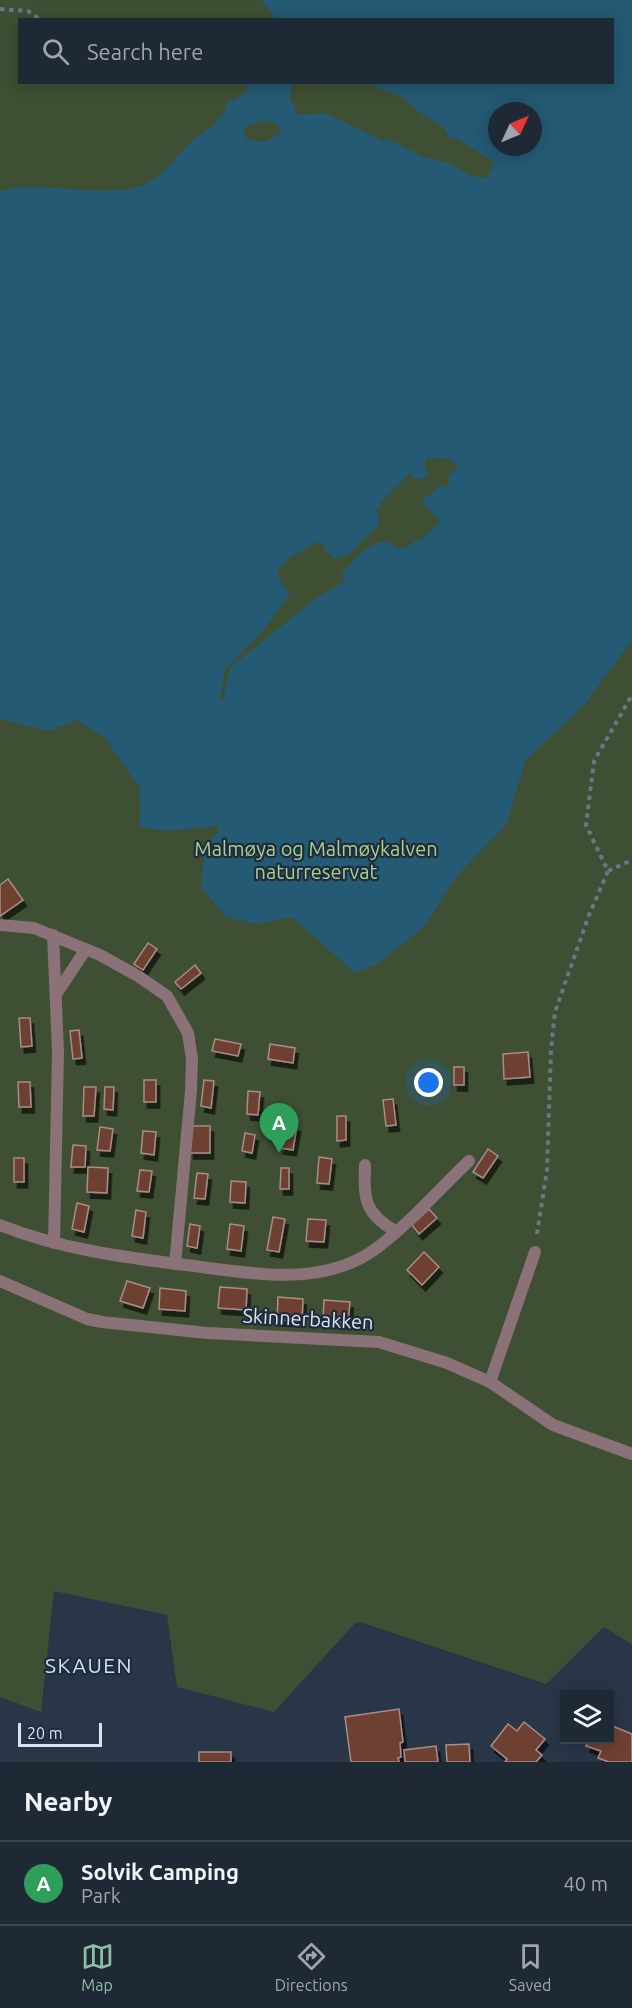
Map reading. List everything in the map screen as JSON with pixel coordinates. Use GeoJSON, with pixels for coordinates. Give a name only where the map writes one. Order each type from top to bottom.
{"type":"FeatureCollection","features":[{"type":"Feature","properties":{"kind":"lane"},"geometry":{"type":"LineString","coordinates":[[0,925],[34,928],[53,935],[138,976],[161,992],[173,1005],[188,1033],[192,1059],[191,1091],[175,1264]]}},
{"type":"Feature","properties":{"kind":"lane"},"geometry":{"type":"LineString","coordinates":[[53,935],[57,993],[58,1127],[54,1243]]}},
{"type":"Feature","properties":{"kind":"lane"},"geometry":{"type":"LineString","coordinates":[[57,993],[86,949]]}},
{"type":"Feature","properties":{"kind":"lane"},"geometry":{"type":"LineString","coordinates":[[0,1225],[54,1243],[99,1254],[243,1272],[304,1273],[328,1270],[363,1257],[395,1231],[469,1161]]}},
{"type":"Feature","properties":{"kind":"lane"},"geometry":{"type":"LineString","coordinates":[[365,1165],[365,1191],[369,1208],[380,1222],[395,1231]]}},
{"type":"Feature","properties":{"kind":"lane"},"geometry":{"type":"LineString","coordinates":[[490,1382],[535,1252]]}},
{"type":"Feature","properties":{"kind":"lane","name":"Skinnerbakken"},"geometry":{"type":"LineString","coordinates":[[0,1281],[87,1319],[102,1322],[207,1334],[379,1342],[447,1363],[490,1382],[553,1425],[632,1454]]}},
{"type":"Feature","properties":{"kind":"path"},"geometry":{"type":"LineString","coordinates":[[0,9],[28,11],[38,18]]}},
{"type":"Feature","properties":{"kind":"path"},"geometry":{"type":"LineString","coordinates":[[608,871],[586,825],[594,761],[632,695]]}},
{"type":"Feature","properties":{"kind":"path"},"geometry":{"type":"LineString","coordinates":[[535,1252],[548,1170],[551,1049],[555,1012],[608,871],[632,860]]}},
{"type":"Feature","properties":{"kind":"green space","name":"Malmøya og Malmøykalven naturreservat"},"geometry":{"type":"Polygon","coordinates":[[[0,0],[610,0],[632,24],[632,1644],[604,1627],[546,1684],[360,1622],[355,1623],[274,1712],[177,1687],[167,1615],[54,1591],[41,1712],[0,1697],[0,0]]]}},
{"type":"Feature","properties":{"kind":"water"},"geometry":{"type":"Polygon","coordinates":[[[261,0],[632,0],[632,640],[585,704],[525,761],[507,823],[455,878],[424,927],[377,964],[355,973],[292,917],[257,924],[226,917],[201,887],[205,845],[219,831],[218,826],[167,831],[140,827],[140,788],[105,738],[77,720],[49,731],[0,719],[0,191],[35,187],[114,191],[146,184],[158,176],[190,143],[217,122],[228,102],[246,93],[247,84],[292,84],[290,98],[298,115],[325,113],[384,141],[388,139],[426,158],[449,163],[471,176],[486,178],[492,169],[493,161],[457,139],[450,139],[443,127],[417,111],[405,98],[369,84],[614,84],[614,18],[275,18],[261,0]],[[264,120],[246,127],[243,132],[247,139],[264,142],[281,133],[277,124],[264,120]],[[427,458],[424,465],[429,475],[418,480],[408,474],[398,486],[393,488],[390,495],[387,494],[385,499],[379,502],[382,510],[375,509],[380,519],[377,526],[349,554],[335,559],[325,551],[325,546],[317,542],[288,559],[277,571],[281,583],[290,594],[263,631],[225,669],[220,700],[223,700],[229,671],[233,665],[314,600],[345,581],[341,574],[367,548],[383,542],[391,543],[399,549],[416,540],[421,540],[440,522],[422,502],[425,495],[430,496],[439,485],[443,488],[449,485],[448,477],[458,467],[450,459],[427,458]]]}},
{"type":"Feature","properties":{"kind":"building"},"geometry":{"type":"Polygon","coordinates":[[[8,879],[23,900],[0,916],[0,885],[8,879]]]}},
{"type":"Feature","properties":{"kind":"building"},"geometry":{"type":"Polygon","coordinates":[[[148,943],[157,949],[143,970],[134,964],[148,943]]]}},
{"type":"Feature","properties":{"kind":"building"},"geometry":{"type":"Polygon","coordinates":[[[195,965],[201,973],[181,989],[175,982],[195,965]]]}},
{"type":"Feature","properties":{"kind":"building"},"geometry":{"type":"Polygon","coordinates":[[[19,1018],[30,1018],[32,1046],[21,1047],[19,1018]]]}},
{"type":"Feature","properties":{"kind":"building"},"geometry":{"type":"Polygon","coordinates":[[[79,1030],[82,1058],[73,1059],[70,1031],[79,1030]]]}},
{"type":"Feature","properties":{"kind":"building"},"geometry":{"type":"Polygon","coordinates":[[[215,1039],[241,1044],[238,1056],[212,1051],[215,1039]]]}},
{"type":"Feature","properties":{"kind":"building"},"geometry":{"type":"Polygon","coordinates":[[[270,1044],[295,1048],[293,1063],[268,1059],[270,1044]]]}},
{"type":"Feature","properties":{"kind":"building"},"geometry":{"type":"Polygon","coordinates":[[[528,1052],[530,1077],[504,1079],[503,1054],[528,1052]]]}},
{"type":"Feature","properties":{"kind":"building"},"geometry":{"type":"Polygon","coordinates":[[[454,1067],[464,1067],[464,1085],[454,1085],[454,1067]]]}},
{"type":"Feature","properties":{"kind":"building"},"geometry":{"type":"Polygon","coordinates":[[[144,1080],[156,1080],[156,1102],[144,1102],[144,1080]]]}},
{"type":"Feature","properties":{"kind":"building"},"geometry":{"type":"Polygon","coordinates":[[[204,1080],[214,1081],[211,1108],[201,1106],[204,1080]]]}},
{"type":"Feature","properties":{"kind":"building"},"geometry":{"type":"Polygon","coordinates":[[[18,1082],[30,1082],[31,1107],[19,1107],[18,1082]]]}},
{"type":"Feature","properties":{"kind":"building"},"geometry":{"type":"Polygon","coordinates":[[[84,1087],[96,1087],[94,1116],[83,1116],[84,1087]]]}},
{"type":"Feature","properties":{"kind":"building"},"geometry":{"type":"Polygon","coordinates":[[[105,1087],[114,1087],[113,1110],[104,1109],[105,1087]]]}},
{"type":"Feature","properties":{"kind":"building"},"geometry":{"type":"Polygon","coordinates":[[[248,1091],[260,1092],[258,1115],[247,1114],[248,1091]]]}},
{"type":"Feature","properties":{"kind":"building"},"geometry":{"type":"Polygon","coordinates":[[[393,1099],[396,1125],[386,1126],[383,1100],[393,1099]]]}},
{"type":"Feature","properties":{"kind":"building"},"geometry":{"type":"Polygon","coordinates":[[[337,1116],[346,1116],[346,1140],[337,1141],[337,1116]]]}},
{"type":"Feature","properties":{"kind":"building"},"geometry":{"type":"Polygon","coordinates":[[[284,1124],[297,1126],[293,1150],[280,1148],[284,1124]]]}},
{"type":"Feature","properties":{"kind":"building"},"geometry":{"type":"Polygon","coordinates":[[[190,1126],[210,1126],[210,1153],[190,1153],[190,1126]]]}},
{"type":"Feature","properties":{"kind":"building"},"geometry":{"type":"Polygon","coordinates":[[[100,1127],[113,1129],[110,1151],[97,1150],[100,1127]]]}},
{"type":"Feature","properties":{"kind":"building"},"geometry":{"type":"Polygon","coordinates":[[[143,1131],[156,1132],[154,1155],[141,1153],[143,1131]]]}},
{"type":"Feature","properties":{"kind":"building"},"geometry":{"type":"Polygon","coordinates":[[[245,1133],[255,1135],[252,1153],[242,1151],[245,1133]]]}},
{"type":"Feature","properties":{"kind":"building"},"geometry":{"type":"Polygon","coordinates":[[[73,1145],[86,1146],[85,1167],[71,1167],[73,1145]]]}},
{"type":"Feature","properties":{"kind":"building"},"geometry":{"type":"Polygon","coordinates":[[[488,1149],[498,1156],[483,1178],[473,1172],[488,1149]]]}},
{"type":"Feature","properties":{"kind":"building"},"geometry":{"type":"Polygon","coordinates":[[[319,1157],[332,1159],[329,1184],[317,1183],[319,1157]]]}},
{"type":"Feature","properties":{"kind":"building"},"geometry":{"type":"Polygon","coordinates":[[[14,1158],[24,1158],[24,1182],[14,1182],[14,1158]]]}},
{"type":"Feature","properties":{"kind":"building"},"geometry":{"type":"Polygon","coordinates":[[[88,1167],[108,1168],[107,1193],[87,1192],[88,1167]]]}},
{"type":"Feature","properties":{"kind":"building"},"geometry":{"type":"Polygon","coordinates":[[[281,1168],[289,1168],[289,1189],[280,1189],[281,1168]]]}},
{"type":"Feature","properties":{"kind":"building"},"geometry":{"type":"Polygon","coordinates":[[[140,1170],[152,1171],[149,1192],[137,1191],[140,1170]]]}},
{"type":"Feature","properties":{"kind":"building"},"geometry":{"type":"Polygon","coordinates":[[[197,1173],[208,1174],[205,1199],[194,1198],[197,1173]]]}},
{"type":"Feature","properties":{"kind":"building"},"geometry":{"type":"Polygon","coordinates":[[[231,1181],[246,1182],[245,1203],[230,1202],[231,1181]]]}},
{"type":"Feature","properties":{"kind":"building"},"geometry":{"type":"Polygon","coordinates":[[[77,1203],[89,1206],[84,1232],[72,1229],[77,1203]]]}},
{"type":"Feature","properties":{"kind":"building"},"geometry":{"type":"Polygon","coordinates":[[[429,1209],[437,1218],[419,1234],[412,1225],[429,1209]]]}},
{"type":"Feature","properties":{"kind":"building"},"geometry":{"type":"Polygon","coordinates":[[[136,1210],[146,1212],[143,1238],[132,1236],[136,1210]]]}},
{"type":"Feature","properties":{"kind":"building"},"geometry":{"type":"Polygon","coordinates":[[[273,1217],[285,1219],[279,1252],[267,1250],[273,1217]]]}},
{"type":"Feature","properties":{"kind":"building"},"geometry":{"type":"Polygon","coordinates":[[[308,1219],[326,1220],[324,1242],[306,1241],[308,1219]]]}},
{"type":"Feature","properties":{"kind":"building"},"geometry":{"type":"Polygon","coordinates":[[[190,1224],[200,1226],[197,1248],[187,1246],[190,1224]]]}},
{"type":"Feature","properties":{"kind":"building"},"geometry":{"type":"Polygon","coordinates":[[[230,1224],[244,1226],[241,1251],[227,1249],[230,1224]]]}},
{"type":"Feature","properties":{"kind":"building"},"geometry":{"type":"Polygon","coordinates":[[[424,1252],[439,1267],[422,1285],[407,1270],[424,1252]]]}},
{"type":"Feature","properties":{"kind":"building"},"geometry":{"type":"Polygon","coordinates":[[[127,1281],[150,1288],[143,1308],[120,1301],[127,1281]]]}},
{"type":"Feature","properties":{"kind":"building"},"geometry":{"type":"Polygon","coordinates":[[[220,1287],[247,1289],[246,1310],[218,1308],[220,1287]]]}},
{"type":"Feature","properties":{"kind":"building"},"geometry":{"type":"Polygon","coordinates":[[[160,1288],[186,1291],[185,1311],[159,1309],[160,1288]]]}},
{"type":"Feature","properties":{"kind":"building"},"geometry":{"type":"Polygon","coordinates":[[[278,1297],[303,1299],[302,1321],[277,1320],[278,1297]]]}},
{"type":"Feature","properties":{"kind":"building"},"geometry":{"type":"Polygon","coordinates":[[[324,1300],[350,1302],[348,1323],[323,1321],[324,1300]]]}},
{"type":"Feature","properties":{"kind":"building"},"geometry":{"type":"Polygon","coordinates":[[[399,1709],[403,1742],[400,1743],[399,1762],[351,1762],[345,1717],[399,1709]]]}},
{"type":"Feature","properties":{"kind":"building"},"geometry":{"type":"Polygon","coordinates":[[[524,1722],[545,1739],[536,1750],[542,1755],[536,1762],[505,1762],[507,1759],[491,1746],[508,1724],[517,1731],[524,1722]]]}},
{"type":"Feature","properties":{"kind":"building"},"geometry":{"type":"Polygon","coordinates":[[[614,1727],[632,1734],[632,1762],[609,1762],[598,1758],[601,1751],[586,1746],[587,1744],[614,1744],[614,1727]]]}},
{"type":"Feature","properties":{"kind":"building"},"geometry":{"type":"Polygon","coordinates":[[[469,1744],[470,1762],[447,1762],[446,1745],[469,1744]]]}},
{"type":"Feature","properties":{"kind":"building"},"geometry":{"type":"Polygon","coordinates":[[[436,1746],[438,1762],[405,1762],[404,1750],[436,1746]]]}},
{"type":"Feature","properties":{"kind":"building"},"geometry":{"type":"Polygon","coordinates":[[[199,1752],[231,1752],[231,1762],[199,1762],[199,1752]]]}},
{"type":"Feature","properties":{"kind":"place","name":"Solvik Camping"},"geometry":{"type":"Point","coordinates":[279,1153]}},
{"type":"Feature","properties":{"kind":"district","name":"SKAUEN"},"geometry":{"type":"Point","coordinates":[89,1666]}}]}
